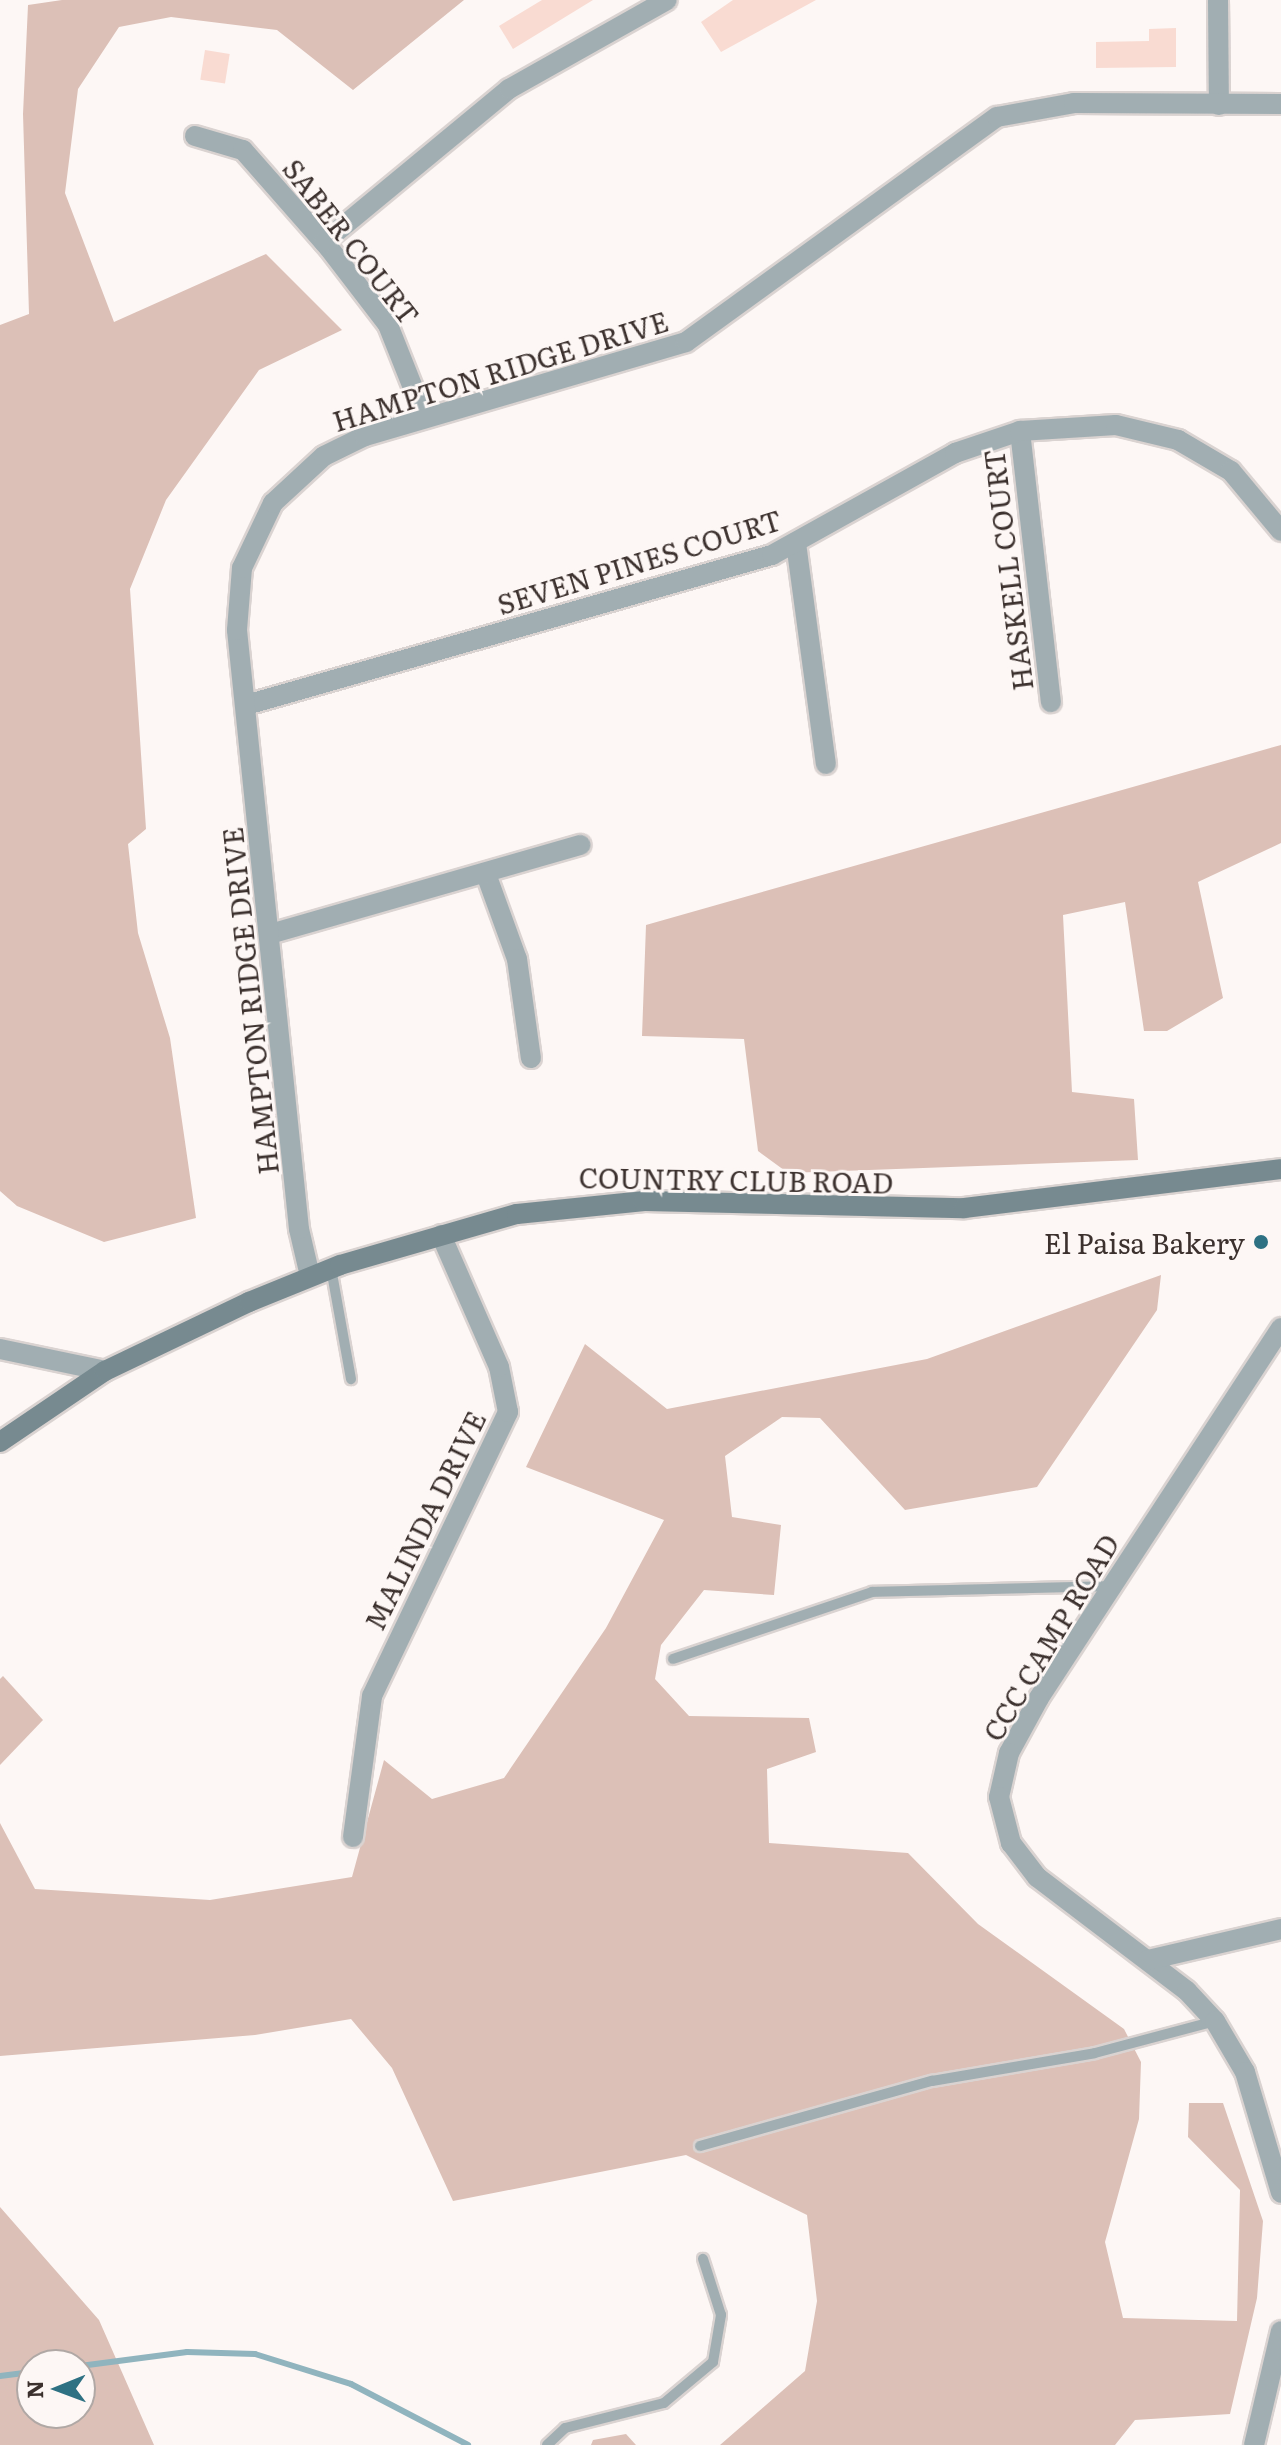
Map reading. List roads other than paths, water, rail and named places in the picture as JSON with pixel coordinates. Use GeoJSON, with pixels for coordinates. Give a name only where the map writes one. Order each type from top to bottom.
{"type":"FeatureCollection","features":[{"type":"Feature","properties":{"kind":"street"},"geometry":{"type":"LineString","coordinates":[[324,242],[509,89],[667,0]]}},
{"type":"Feature","properties":{"kind":"street"},"geometry":{"type":"LineString","coordinates":[[1218,0],[1219,105]]}},
{"type":"Feature","properties":{"kind":"street","name":"HAMPTON RIDGE DRIVE"},"geometry":{"type":"LineString","coordinates":[[310,1276],[246,705],[239,590],[258,525],[324,456],[425,418],[686,342],[997,117],[1074,103],[1281,104]]}},
{"type":"Feature","properties":{"kind":"street","name":"SABER COURT"},"geometry":{"type":"LineString","coordinates":[[195,136],[243,150],[324,242],[388,325],[425,418]]}},
{"type":"Feature","properties":{"kind":"street","name":"SEVEN PINES COURT"},"geometry":{"type":"LineString","coordinates":[[246,705],[796,543],[955,453],[1020,431],[1116,425],[1178,440],[1231,471],[1281,531]]}},
{"type":"Feature","properties":{"kind":"street","name":"HASKELL COURT"},"geometry":{"type":"LineString","coordinates":[[1020,431],[1051,702]]}},
{"type":"Feature","properties":{"kind":"street"},"geometry":{"type":"LineString","coordinates":[[796,543],[826,764]]}},
{"type":"Feature","properties":{"kind":"street"},"geometry":{"type":"LineString","coordinates":[[270,934],[580,845]]}},
{"type":"Feature","properties":{"kind":"street"},"geometry":{"type":"LineString","coordinates":[[486,874],[517,959],[531,1058]]}},
{"type":"Feature","properties":{"kind":"street","name":"COUNTRY CLUB ROAD"},"geometry":{"type":"LineString","coordinates":[[0,1442],[105,1371],[310,1276],[441,1235],[586,1202],[964,1208],[1281,1169]]}},
{"type":"Feature","properties":{"kind":"street","name":"MALINDA DRIVE"},"geometry":{"type":"LineString","coordinates":[[353,1837],[372,1696],[508,1412],[499,1367],[441,1235]]}},
{"type":"Feature","properties":{"kind":"street","name":"CCC CAMP ROAD"},"geometry":{"type":"LineString","coordinates":[[1281,1328],[1110,1586],[1017,1735],[1000,1807],[1011,1843],[1037,1877],[1148,1960],[1215,2021],[1245,2072],[1281,2193]]}},
{"type":"Feature","properties":{"kind":"street"},"geometry":{"type":"LineString","coordinates":[[0,1349],[105,1371]]}},
{"type":"Feature","properties":{"kind":"street"},"geometry":{"type":"LineString","coordinates":[[1148,1960],[1281,1929]]}},
{"type":"Feature","properties":{"kind":"street"},"geometry":{"type":"LineString","coordinates":[[1254,2445],[1281,2331]]}},
{"type":"Feature","properties":{"kind":"lane"},"geometry":{"type":"LineString","coordinates":[[331,1268],[351,1379]]}},
{"type":"Feature","properties":{"kind":"lane"},"geometry":{"type":"LineString","coordinates":[[673,1659],[872,1592],[1110,1586]]}},
{"type":"Feature","properties":{"kind":"lane"},"geometry":{"type":"LineString","coordinates":[[700,2146],[932,2081],[1095,2053],[1215,2021]]}},
{"type":"Feature","properties":{"kind":"lane"},"geometry":{"type":"LineString","coordinates":[[547,2445],[565,2428],[664,2403],[713,2362],[721,2315],[703,2259]]}},
{"type":"Feature","properties":{"kind":"waterway"},"geometry":{"type":"LineString","coordinates":[[96,2364],[187,2352],[255,2354],[351,2384],[468,2445]]}},
{"type":"Feature","properties":{"kind":"waterway"},"geometry":{"type":"LineString","coordinates":[[0,2376],[16,2374]]}},
{"type":"Feature","properties":{"kind":"place","name":"El Paisa Bakery"},"geometry":{"type":"Point","coordinates":[1261,1242]}}]}
